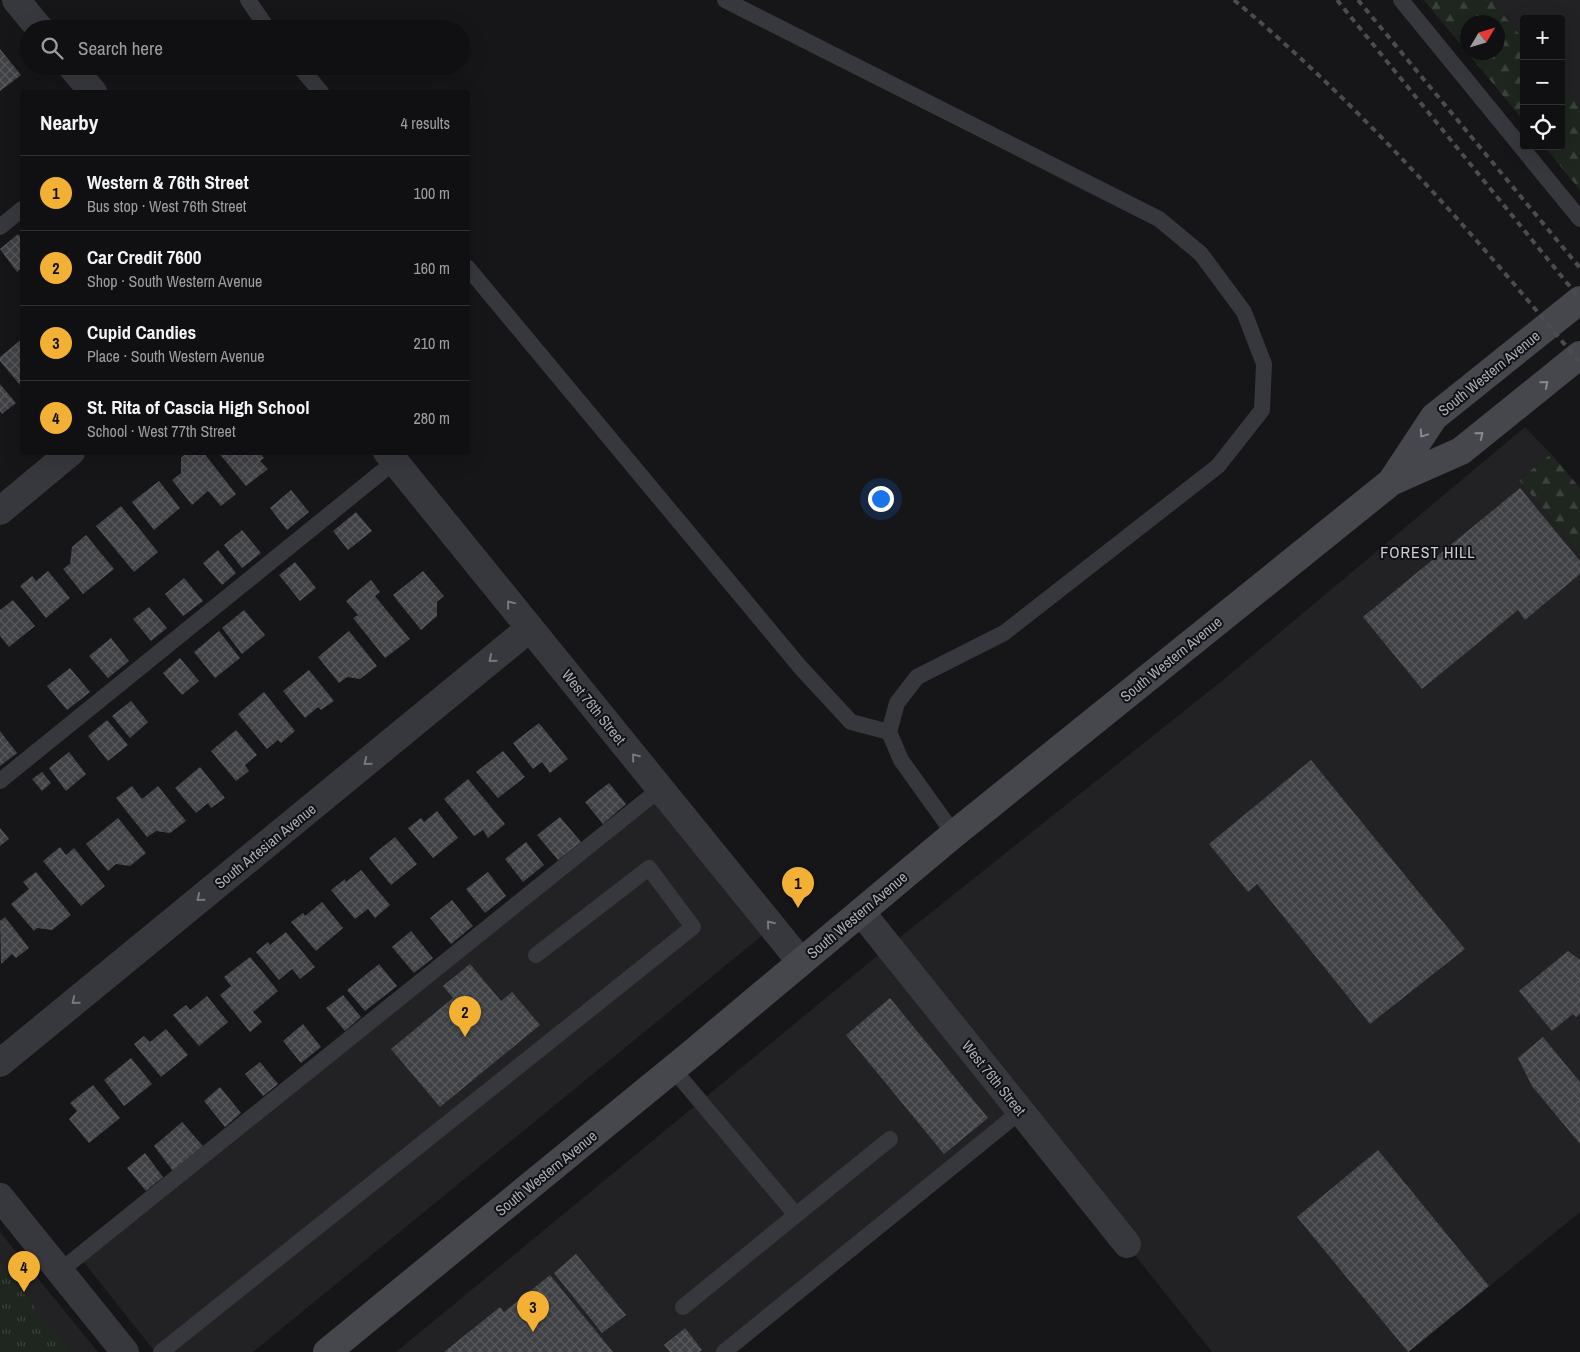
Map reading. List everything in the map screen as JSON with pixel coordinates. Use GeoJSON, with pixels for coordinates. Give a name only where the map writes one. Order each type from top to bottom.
{"type":"FeatureCollection","features":[{"type":"Feature","properties":{"kind":"main road","name":"South Western Avenue"},"geometry":{"type":"LineString","coordinates":[[1391,482],[1434,417],[1580,300]]}},
{"type":"Feature","properties":{"kind":"main road","name":"South Western Avenue"},"geometry":{"type":"LineString","coordinates":[[327,1352],[673,1069],[954,834],[1391,482],[1461,451],[1580,355]]}},
{"type":"Feature","properties":{"kind":"street"},"geometry":{"type":"LineString","coordinates":[[16,0],[33,20]]}},
{"type":"Feature","properties":{"kind":"street"},"geometry":{"type":"LineString","coordinates":[[79,75],[91,90]]}},
{"type":"Feature","properties":{"kind":"street"},"geometry":{"type":"LineString","coordinates":[[0,510],[67,455]]}},
{"type":"Feature","properties":{"kind":"street","name":"West 76th Street"},"geometry":{"type":"LineString","coordinates":[[390,457],[801,962]]}},
{"type":"Feature","properties":{"kind":"street","name":"South Artesian Avenue"},"geometry":{"type":"LineString","coordinates":[[0,1063],[530,628]]}},
{"type":"Feature","properties":{"kind":"street","name":"West 76th Street"},"geometry":{"type":"LineString","coordinates":[[861,912],[1128,1244]]}},
{"type":"Feature","properties":{"kind":"street"},"geometry":{"type":"LineString","coordinates":[[0,1197],[126,1352]]}},
{"type":"Feature","properties":{"kind":"lane"},"geometry":{"type":"LineString","coordinates":[[248,0],[262,20]]}},
{"type":"Feature","properties":{"kind":"lane"},"geometry":{"type":"LineString","coordinates":[[725,0],[1159,219],[1201,254],[1244,312],[1264,364],[1262,410],[1218,466],[1004,633],[917,677],[898,703],[889,732],[901,760],[954,834]]}},
{"type":"Feature","properties":{"kind":"lane"},"geometry":{"type":"LineString","coordinates":[[1401,0],[1580,219]]}},
{"type":"Feature","properties":{"kind":"lane"},"geometry":{"type":"LineString","coordinates":[[307,75],[319,90]]}},
{"type":"Feature","properties":{"kind":"lane"},"geometry":{"type":"LineString","coordinates":[[0,227],[20,211]]}},
{"type":"Feature","properties":{"kind":"lane"},"geometry":{"type":"LineString","coordinates":[[470,270],[801,668],[851,722],[889,732]]}},
{"type":"Feature","properties":{"kind":"lane"},"geometry":{"type":"LineString","coordinates":[[0,781],[390,457]]}},
{"type":"Feature","properties":{"kind":"lane"},"geometry":{"type":"LineString","coordinates":[[60,1271],[660,788]]}},
{"type":"Feature","properties":{"kind":"lane"},"geometry":{"type":"LineString","coordinates":[[162,1352],[693,928],[649,868],[536,955]]}},
{"type":"Feature","properties":{"kind":"lane"},"geometry":{"type":"LineString","coordinates":[[673,1069],[796,1215]]}},
{"type":"Feature","properties":{"kind":"lane"},"geometry":{"type":"LineString","coordinates":[[724,1352],[1021,1112]]}},
{"type":"Feature","properties":{"kind":"lane"},"geometry":{"type":"LineString","coordinates":[[683,1307],[890,1139]]}},
{"type":"Feature","properties":{"kind":"shaded area"},"geometry":{"type":"Polygon","coordinates":[[[1424,0],[1580,0],[1580,190],[1547,150],[1565,150],[1565,15],[1520,15],[1520,116],[1474,60],[1505,60],[1505,15],[1460,15],[1460,44],[1424,0]]]}},
{"type":"Feature","properties":{"kind":"shaded area"},"geometry":{"type":"Polygon","coordinates":[[[1525,427],[1551,454],[1519,480],[1580,553],[1580,1212],[1409,1352],[1212,1352],[1021,1112],[724,1352],[396,1352],[889,946],[1223,680],[1525,427]]]}},
{"type":"Feature","properties":{"kind":"shaded area"},"geometry":{"type":"Polygon","coordinates":[[[660,789],[780,921],[253,1352],[155,1352],[79,1256],[660,789]]]}},
{"type":"Feature","properties":{"kind":"shaded area"},"geometry":{"type":"Polygon","coordinates":[[[0,1232],[98,1352],[0,1352],[0,1232]]]}},
{"type":"Feature","properties":{"kind":"green space"},"geometry":{"type":"Polygon","coordinates":[[[1424,0],[1491,0],[1503,15],[1460,15],[1460,44],[1424,0]]]}},
{"type":"Feature","properties":{"kind":"green space"},"geometry":{"type":"Polygon","coordinates":[[[1505,17],[1520,35],[1520,116],[1474,60],[1505,60],[1505,17]]]}},
{"type":"Feature","properties":{"kind":"green space"},"geometry":{"type":"Polygon","coordinates":[[[1565,91],[1580,108],[1580,190],[1547,150],[1565,150],[1565,91]]]}},
{"type":"Feature","properties":{"kind":"green space"},"geometry":{"type":"Polygon","coordinates":[[[1551,454],[1580,488],[1580,553],[1519,480],[1551,454]]]}},
{"type":"Feature","properties":{"kind":"green space"},"geometry":{"type":"Polygon","coordinates":[[[0,1264],[70,1352],[0,1352],[0,1264]]]}},
{"type":"Feature","properties":{"kind":"building"},"geometry":{"type":"Polygon","coordinates":[[[0,49],[21,75],[0,91],[0,49]]]}},
{"type":"Feature","properties":{"kind":"building"},"geometry":{"type":"Polygon","coordinates":[[[18,234],[20,236],[20,269],[17,272],[0,249],[18,234]]]}},
{"type":"Feature","properties":{"kind":"building"},"geometry":{"type":"Polygon","coordinates":[[[20,341],[20,385],[0,361],[0,357],[20,341]]]}},
{"type":"Feature","properties":{"kind":"building"},"geometry":{"type":"Polygon","coordinates":[[[0,384],[16,403],[2,414],[0,411],[0,384]]]}},
{"type":"Feature","properties":{"kind":"building"},"geometry":{"type":"Polygon","coordinates":[[[184,455],[205,455],[236,494],[221,506],[208,491],[192,505],[172,480],[181,473],[181,458],[184,455]]]}},
{"type":"Feature","properties":{"kind":"building"},"geometry":{"type":"Polygon","coordinates":[[[220,455],[262,455],[264,458],[260,461],[268,469],[246,486],[220,455]]]}},
{"type":"Feature","properties":{"kind":"building"},"geometry":{"type":"Polygon","coordinates":[[[159,481],[180,508],[154,530],[132,502],[159,481]]]}},
{"type":"Feature","properties":{"kind":"building"},"geometry":{"type":"Polygon","coordinates":[[[1520,488],[1580,561],[1580,574],[1525,620],[1518,610],[1422,689],[1363,617],[1520,488]]]}},
{"type":"Feature","properties":{"kind":"building"},"geometry":{"type":"Polygon","coordinates":[[[291,490],[309,512],[287,530],[270,508],[291,490]]]}},
{"type":"Feature","properties":{"kind":"building"},"geometry":{"type":"Polygon","coordinates":[[[121,506],[158,552],[134,572],[96,526],[121,506]]]}},
{"type":"Feature","properties":{"kind":"building"},"geometry":{"type":"Polygon","coordinates":[[[356,512],[372,531],[348,550],[333,531],[356,512]]]}},
{"type":"Feature","properties":{"kind":"building"},"geometry":{"type":"Polygon","coordinates":[[[242,530],[261,553],[242,568],[224,545],[242,530]]]}},
{"type":"Feature","properties":{"kind":"building"},"geometry":{"type":"Polygon","coordinates":[[[86,535],[114,569],[83,594],[63,569],[70,564],[72,547],[86,535]]]}},
{"type":"Feature","properties":{"kind":"building"},"geometry":{"type":"Polygon","coordinates":[[[218,550],[236,573],[222,585],[203,563],[218,550]]]}},
{"type":"Feature","properties":{"kind":"building"},"geometry":{"type":"Polygon","coordinates":[[[295,562],[316,588],[300,601],[279,575],[295,562]]]}},
{"type":"Feature","properties":{"kind":"building"},"geometry":{"type":"Polygon","coordinates":[[[48,571],[70,598],[46,618],[20,586],[32,576],[36,581],[48,571]]]}},
{"type":"Feature","properties":{"kind":"building"},"geometry":{"type":"Polygon","coordinates":[[[423,571],[444,596],[437,602],[437,616],[421,630],[393,595],[423,571]]]}},
{"type":"Feature","properties":{"kind":"building"},"geometry":{"type":"Polygon","coordinates":[[[184,578],[203,601],[183,616],[165,594],[184,578]]]}},
{"type":"Feature","properties":{"kind":"building"},"geometry":{"type":"Polygon","coordinates":[[[371,580],[380,592],[375,596],[410,639],[385,658],[353,618],[358,615],[346,601],[371,580]]]}},
{"type":"Feature","properties":{"kind":"building"},"geometry":{"type":"Polygon","coordinates":[[[13,600],[35,626],[9,647],[0,636],[0,610],[13,600]]]}},
{"type":"Feature","properties":{"kind":"building"},"geometry":{"type":"Polygon","coordinates":[[[149,607],[167,628],[151,641],[133,619],[149,607]]]}},
{"type":"Feature","properties":{"kind":"building"},"geometry":{"type":"Polygon","coordinates":[[[244,610],[265,635],[242,654],[222,628],[244,610]]]}},
{"type":"Feature","properties":{"kind":"building"},"geometry":{"type":"Polygon","coordinates":[[[219,631],[240,658],[215,678],[194,652],[219,631]]]}},
{"type":"Feature","properties":{"kind":"building"},"geometry":{"type":"Polygon","coordinates":[[[349,631],[377,666],[360,679],[347,677],[339,683],[318,657],[349,631]]]}},
{"type":"Feature","properties":{"kind":"building"},"geometry":{"type":"Polygon","coordinates":[[[111,638],[129,661],[108,678],[89,656],[111,638]]]}},
{"type":"Feature","properties":{"kind":"building"},"geometry":{"type":"Polygon","coordinates":[[[180,658],[199,681],[182,695],[163,673],[180,658]]]}},
{"type":"Feature","properties":{"kind":"building"},"geometry":{"type":"Polygon","coordinates":[[[70,668],[90,692],[67,710],[47,686],[70,668]]]}},
{"type":"Feature","properties":{"kind":"building"},"geometry":{"type":"Polygon","coordinates":[[[309,670],[334,701],[321,710],[318,707],[305,718],[283,691],[309,670]]]}},
{"type":"Feature","properties":{"kind":"building"},"geometry":{"type":"Polygon","coordinates":[[[264,692],[295,731],[281,743],[278,740],[267,749],[238,714],[264,692]]]}},
{"type":"Feature","properties":{"kind":"building"},"geometry":{"type":"Polygon","coordinates":[[[131,701],[148,722],[130,738],[112,716],[131,701]]]}},
{"type":"Feature","properties":{"kind":"building"},"geometry":{"type":"Polygon","coordinates":[[[107,720],[128,745],[108,761],[88,736],[107,720]]]}},
{"type":"Feature","properties":{"kind":"building"},"geometry":{"type":"Polygon","coordinates":[[[539,723],[568,759],[550,773],[542,762],[533,769],[513,743],[539,723]]]}},
{"type":"Feature","properties":{"kind":"building"},"geometry":{"type":"Polygon","coordinates":[[[236,730],[257,755],[245,765],[249,771],[236,781],[211,751],[236,730]]]}},
{"type":"Feature","properties":{"kind":"building"},"geometry":{"type":"Polygon","coordinates":[[[0,731],[17,753],[0,766],[0,731]]]}},
{"type":"Feature","properties":{"kind":"building"},"geometry":{"type":"Polygon","coordinates":[[[503,751],[525,777],[498,798],[476,772],[503,751]]]}},
{"type":"Feature","properties":{"kind":"building"},"geometry":{"type":"Polygon","coordinates":[[[69,752],[86,774],[66,791],[49,768],[69,752]]]}},
{"type":"Feature","properties":{"kind":"building"},"geometry":{"type":"Polygon","coordinates":[[[1311,760],[1465,949],[1370,1024],[1257,884],[1248,892],[1209,844],[1311,760]]]}},
{"type":"Feature","properties":{"kind":"building"},"geometry":{"type":"Polygon","coordinates":[[[200,767],[225,798],[211,808],[208,803],[196,813],[175,788],[200,767]]]}},
{"type":"Feature","properties":{"kind":"building"},"geometry":{"type":"Polygon","coordinates":[[[42,772],[51,783],[42,791],[32,779],[42,772]]]}},
{"type":"Feature","properties":{"kind":"building"},"geometry":{"type":"Polygon","coordinates":[[[468,779],[505,824],[488,838],[483,830],[474,836],[444,799],[468,779]]]}},
{"type":"Feature","properties":{"kind":"building"},"geometry":{"type":"Polygon","coordinates":[[[609,783],[626,804],[603,824],[585,802],[609,783]]]}},
{"type":"Feature","properties":{"kind":"building"},"geometry":{"type":"Polygon","coordinates":[[[132,786],[142,799],[158,786],[186,821],[170,833],[156,831],[147,837],[116,798],[132,786]]]}},
{"type":"Feature","properties":{"kind":"building"},"geometry":{"type":"Polygon","coordinates":[[[437,811],[458,838],[433,858],[408,828],[421,818],[424,822],[437,811]]]}},
{"type":"Feature","properties":{"kind":"building"},"geometry":{"type":"Polygon","coordinates":[[[560,817],[581,842],[558,860],[537,835],[560,817]]]}},
{"type":"Feature","properties":{"kind":"building"},"geometry":{"type":"Polygon","coordinates":[[[118,818],[146,853],[130,866],[116,864],[108,871],[86,844],[118,818]]]}},
{"type":"Feature","properties":{"kind":"building"},"geometry":{"type":"Polygon","coordinates":[[[0,828],[9,839],[0,846],[0,828]]]}},
{"type":"Feature","properties":{"kind":"building"},"geometry":{"type":"Polygon","coordinates":[[[395,837],[417,864],[391,885],[369,858],[395,837]]]}},
{"type":"Feature","properties":{"kind":"building"},"geometry":{"type":"Polygon","coordinates":[[[526,842],[544,865],[523,882],[505,859],[526,842]]]}},
{"type":"Feature","properties":{"kind":"building"},"geometry":{"type":"Polygon","coordinates":[[[60,847],[66,855],[74,848],[105,886],[81,906],[43,861],[60,847]]]}},
{"type":"Feature","properties":{"kind":"building"},"geometry":{"type":"Polygon","coordinates":[[[361,870],[390,905],[375,918],[368,909],[355,919],[331,890],[345,879],[346,882],[361,870]]]}},
{"type":"Feature","properties":{"kind":"building"},"geometry":{"type":"Polygon","coordinates":[[[36,872],[71,915],[52,930],[37,928],[34,931],[11,904],[29,889],[23,882],[36,872]]]}},
{"type":"Feature","properties":{"kind":"building"},"geometry":{"type":"Polygon","coordinates":[[[488,872],[506,896],[485,913],[466,889],[488,872]]]}},
{"type":"Feature","properties":{"kind":"building"},"geometry":{"type":"Polygon","coordinates":[[[452,900],[473,926],[451,944],[430,918],[452,900]]]}},
{"type":"Feature","properties":{"kind":"building"},"geometry":{"type":"Polygon","coordinates":[[[322,902],[343,928],[316,951],[291,922],[303,913],[305,916],[322,902]]]}},
{"type":"Feature","properties":{"kind":"building"},"geometry":{"type":"Polygon","coordinates":[[[5,917],[29,948],[16,958],[12,954],[1,964],[0,921],[5,917]]]}},
{"type":"Feature","properties":{"kind":"building"},"geometry":{"type":"Polygon","coordinates":[[[411,931],[433,958],[414,973],[392,947],[411,931]]]}},
{"type":"Feature","properties":{"kind":"building"},"geometry":{"type":"Polygon","coordinates":[[[286,932],[315,967],[300,979],[292,969],[279,980],[256,952],[268,942],[270,945],[286,932]]]}},
{"type":"Feature","properties":{"kind":"building"},"geometry":{"type":"Polygon","coordinates":[[[1568,951],[1580,960],[1580,1014],[1576,1017],[1568,1008],[1573,1014],[1552,1031],[1519,991],[1568,951]]]}},
{"type":"Feature","properties":{"kind":"building"},"geometry":{"type":"Polygon","coordinates":[[[250,957],[278,991],[253,1012],[262,1022],[250,1032],[220,995],[231,986],[224,977],[250,957]]]}},
{"type":"Feature","properties":{"kind":"building"},"geometry":{"type":"Polygon","coordinates":[[[379,964],[397,986],[365,1011],[347,990],[379,964]]]}},
{"type":"Feature","properties":{"kind":"building"},"geometry":{"type":"Polygon","coordinates":[[[470,964],[501,1001],[512,992],[540,1025],[440,1107],[391,1049],[453,998],[443,986],[470,964]]]}},
{"type":"Feature","properties":{"kind":"building"},"geometry":{"type":"Polygon","coordinates":[[[343,995],[361,1017],[345,1031],[326,1008],[343,995]]]}},
{"type":"Feature","properties":{"kind":"building"},"geometry":{"type":"Polygon","coordinates":[[[207,996],[228,1022],[199,1046],[173,1015],[186,1005],[190,1010],[207,996]]]}},
{"type":"Feature","properties":{"kind":"building"},"geometry":{"type":"Polygon","coordinates":[[[890,998],[988,1118],[944,1154],[846,1035],[890,998]]]}},
{"type":"Feature","properties":{"kind":"building"},"geometry":{"type":"Polygon","coordinates":[[[303,1024],[321,1047],[301,1063],[283,1041],[303,1024]]]}},
{"type":"Feature","properties":{"kind":"building"},"geometry":{"type":"Polygon","coordinates":[[[166,1029],[188,1055],[161,1077],[134,1044],[144,1036],[150,1042],[166,1029]]]}},
{"type":"Feature","properties":{"kind":"building"},"geometry":{"type":"Polygon","coordinates":[[[1543,1037],[1580,1082],[1580,1144],[1532,1086],[1518,1058],[1543,1037]]]}},
{"type":"Feature","properties":{"kind":"building"},"geometry":{"type":"Polygon","coordinates":[[[131,1058],[152,1084],[124,1106],[104,1080],[131,1058]]]}},
{"type":"Feature","properties":{"kind":"building"},"geometry":{"type":"Polygon","coordinates":[[[260,1062],[278,1084],[263,1096],[245,1074],[260,1062]]]}},
{"type":"Feature","properties":{"kind":"building"},"geometry":{"type":"Polygon","coordinates":[[[93,1085],[120,1118],[89,1143],[69,1119],[77,1111],[70,1103],[93,1085]]]}},
{"type":"Feature","properties":{"kind":"building"},"geometry":{"type":"Polygon","coordinates":[[[220,1087],[241,1113],[225,1127],[204,1101],[220,1087]]]}},
{"type":"Feature","properties":{"kind":"building"},"geometry":{"type":"Polygon","coordinates":[[[182,1122],[203,1146],[173,1171],[154,1146],[182,1122]]]}},
{"type":"Feature","properties":{"kind":"building"},"geometry":{"type":"Polygon","coordinates":[[[1378,1150],[1489,1286],[1408,1352],[1297,1217],[1378,1150]]]}},
{"type":"Feature","properties":{"kind":"building"},"geometry":{"type":"Polygon","coordinates":[[[145,1153],[163,1177],[146,1191],[127,1168],[145,1153]]]}},
{"type":"Feature","properties":{"kind":"building"},"geometry":{"type":"Polygon","coordinates":[[[576,1254],[626,1315],[602,1333],[554,1273],[576,1254]]]}},
{"type":"Feature","properties":{"kind":"building"},"geometry":{"type":"Polygon","coordinates":[[[550,1275],[613,1352],[444,1352],[500,1307],[504,1312],[550,1275]]]}},
{"type":"Feature","properties":{"kind":"building"},"geometry":{"type":"Polygon","coordinates":[[[685,1328],[702,1350],[699,1352],[670,1352],[664,1345],[685,1328]]]}},
{"type":"Feature","properties":{"kind":"railway"},"geometry":{"type":"LineString","coordinates":[[1234,0],[1328,84],[1416,173],[1580,363]]}},
{"type":"Feature","properties":{"kind":"railway"},"geometry":{"type":"LineString","coordinates":[[1337,0],[1580,299]]}},
{"type":"Feature","properties":{"kind":"railway"},"geometry":{"type":"LineString","coordinates":[[1358,0],[1580,268]]}},
{"type":"Feature","properties":{"kind":"place","name":"Western & 76th Street"},"geometry":{"type":"Point","coordinates":[798,908]}},
{"type":"Feature","properties":{"kind":"place","name":"Car Credit 7600"},"geometry":{"type":"Point","coordinates":[465,1037]}},
{"type":"Feature","properties":{"kind":"place","name":"St. Rita of Cascia High School"},"geometry":{"type":"Point","coordinates":[24,1292]}},
{"type":"Feature","properties":{"kind":"place","name":"Cupid Candies"},"geometry":{"type":"Point","coordinates":[533,1332]}},
{"type":"Feature","properties":{"kind":"district","name":"FOREST HILL"},"geometry":{"type":"Point","coordinates":[1428,552]}}]}
